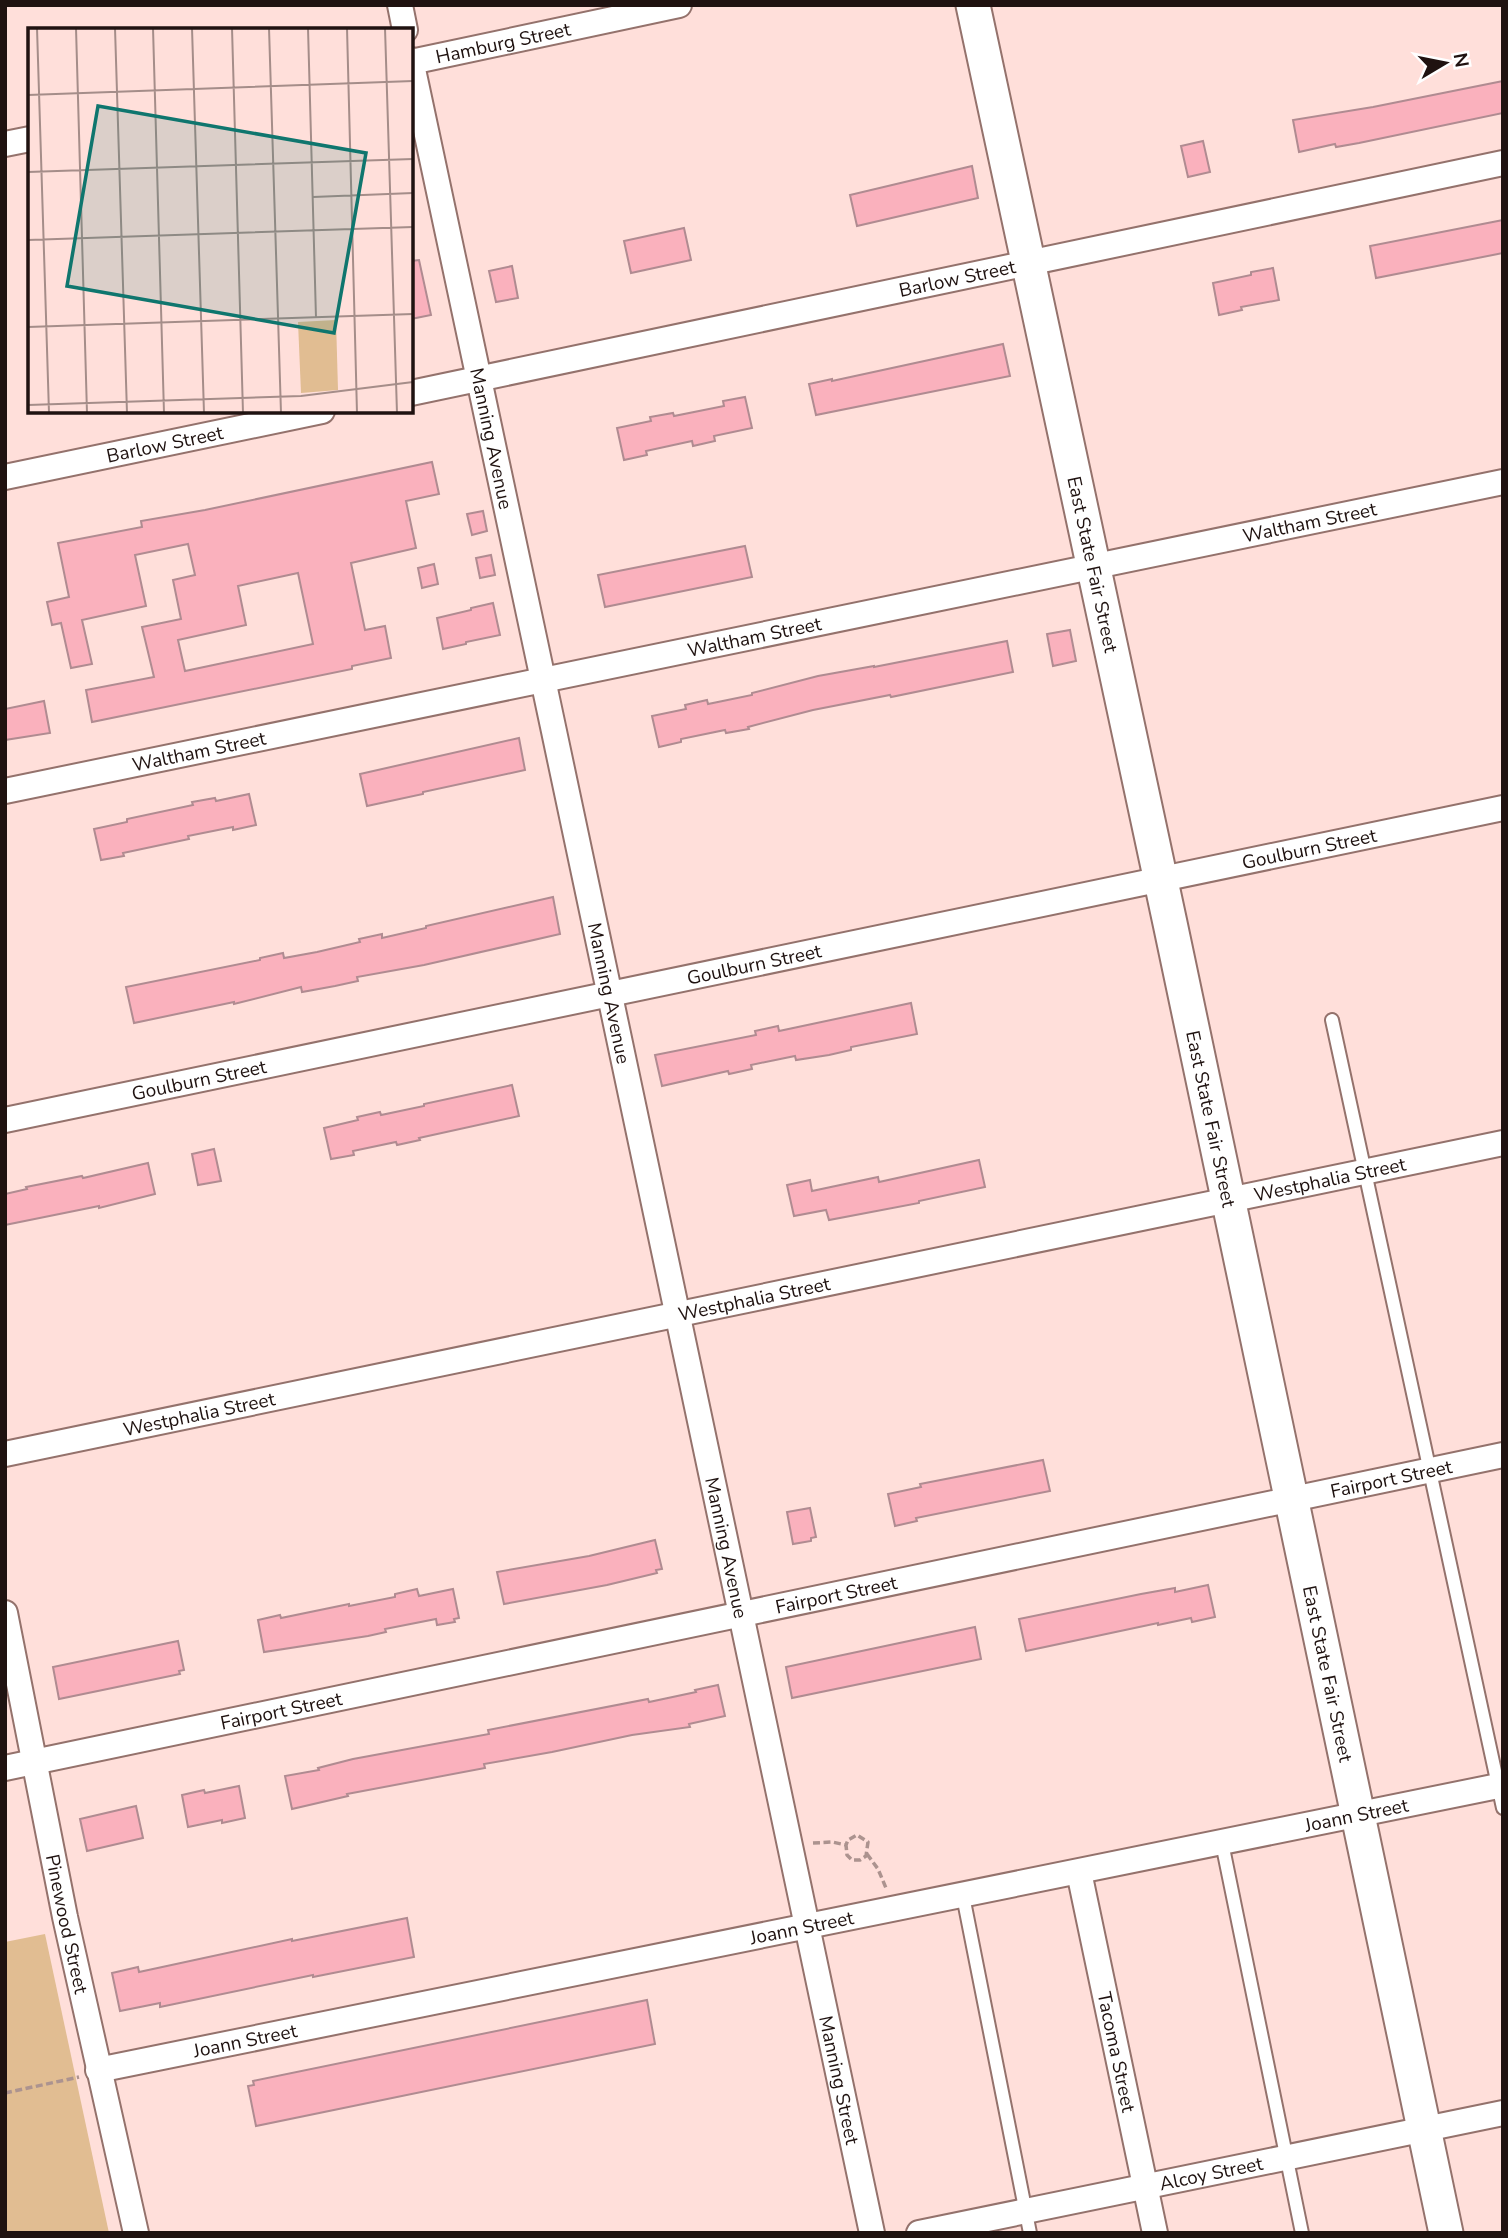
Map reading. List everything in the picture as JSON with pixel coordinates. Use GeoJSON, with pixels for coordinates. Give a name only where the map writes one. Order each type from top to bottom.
{"type":"FeatureCollection","features":[{"type":"Feature","properties":{"kind":"street"},"geometry":{"type":"LineString","coordinates":[[400,5],[405,28]]}},
{"type":"Feature","properties":{"kind":"street","name":"Hamburg Street"},"geometry":{"type":"LineString","coordinates":[[413,61],[679,5]]}},
{"type":"Feature","properties":{"kind":"street","name":"East State Fair Street"},"geometry":{"type":"LineString","coordinates":[[973,5],[1161,880],[1446,2233]]}},
{"type":"Feature","properties":{"kind":"street","name":"Manning Avenue"},"geometry":{"type":"LineString","coordinates":[[413,70],[807,1927]]}},
{"type":"Feature","properties":{"kind":"street"},"geometry":{"type":"LineString","coordinates":[[5,144],[28,139]]}},
{"type":"Feature","properties":{"kind":"street","name":"Barlow Street"},"geometry":{"type":"LineString","coordinates":[[413,393],[1503,163]]}},
{"type":"Feature","properties":{"kind":"street","name":"Barlow Street"},"geometry":{"type":"LineString","coordinates":[[5,477],[312,413]]}},
{"type":"Feature","properties":{"kind":"street","name":"Waltham Street"},"geometry":{"type":"LineString","coordinates":[[5,791],[1503,482]]}},
{"type":"Feature","properties":{"kind":"street","name":"Goulburn Street"},"geometry":{"type":"LineString","coordinates":[[5,1120],[1503,808]]}},
{"type":"Feature","properties":{"kind":"street","name":"Westphalia Street"},"geometry":{"type":"LineString","coordinates":[[5,1454],[1503,1143]]}},
{"type":"Feature","properties":{"kind":"street","name":"Fairport Street"},"geometry":{"type":"LineString","coordinates":[[5,1768],[1503,1455]]}},
{"type":"Feature","properties":{"kind":"street","name":"Pinewood Street"},"geometry":{"type":"LineString","coordinates":[[5,1613],[65,1917],[89,2074],[136,2233]]}},
{"type":"Feature","properties":{"kind":"street","name":"Joann Street"},"geometry":{"type":"LineString","coordinates":[[89,2074],[1357,1815],[1501,1793]]}},
{"type":"Feature","properties":{"kind":"street","name":"Tacoma Street"},"geometry":{"type":"LineString","coordinates":[[1079,1872],[1156,2233]]}},
{"type":"Feature","properties":{"kind":"street","name":"Manning Street"},"geometry":{"type":"LineString","coordinates":[[807,1927],[872,2233]]}},
{"type":"Feature","properties":{"kind":"street","name":"Alcoy Street"},"geometry":{"type":"LineString","coordinates":[[919,2233],[1028,2222],[1146,2186],[1503,2113]]}},
{"type":"Feature","properties":{"kind":"lane"},"geometry":{"type":"LineString","coordinates":[[1332,1020],[1428,1470],[1501,1793]]}},
{"type":"Feature","properties":{"kind":"lane"},"geometry":{"type":"LineString","coordinates":[[1222,1843],[1302,2233]]}},
{"type":"Feature","properties":{"kind":"lane"},"geometry":{"type":"LineString","coordinates":[[962,1896],[1028,2222]]}},
{"type":"Feature","properties":{"kind":"path"},"geometry":{"type":"LineString","coordinates":[[867,1854],[860,1860],[852,1860],[848,1855],[848,1840],[857,1835],[868,1842],[867,1854],[878,1869],[887,1891]]}},
{"type":"Feature","properties":{"kind":"path"},"geometry":{"type":"LineString","coordinates":[[813,1843],[846,1844]]}},
{"type":"Feature","properties":{"kind":"path"},"geometry":{"type":"LineString","coordinates":[[5,2094],[89,2074]]}},
{"type":"Feature","properties":{"kind":"shaded area"},"geometry":{"type":"Polygon","coordinates":[[[45,1934],[109,2233],[5,2233],[5,1942],[45,1934]]]}},
{"type":"Feature","properties":{"kind":"building"},"geometry":{"type":"Polygon","coordinates":[[[1503,81],[1503,113],[1359,143],[1336,147],[1335,144],[1299,152],[1293,120],[1503,81]]]}},
{"type":"Feature","properties":{"kind":"building"},"geometry":{"type":"Polygon","coordinates":[[[1203,141],[1210,172],[1188,177],[1181,146],[1203,141]]]}},
{"type":"Feature","properties":{"kind":"building"},"geometry":{"type":"Polygon","coordinates":[[[972,166],[978,198],[857,226],[850,195],[972,166]]]}},
{"type":"Feature","properties":{"kind":"building"},"geometry":{"type":"Polygon","coordinates":[[[1503,220],[1503,253],[1376,278],[1370,246],[1503,220]]]}},
{"type":"Feature","properties":{"kind":"building"},"geometry":{"type":"Polygon","coordinates":[[[684,228],[691,260],[631,273],[624,241],[684,228]]]}},
{"type":"Feature","properties":{"kind":"building"},"geometry":{"type":"Polygon","coordinates":[[[419,260],[431,315],[413,319],[413,261],[419,260]]]}},
{"type":"Feature","properties":{"kind":"building"},"geometry":{"type":"Polygon","coordinates":[[[512,266],[518,298],[496,302],[489,271],[512,266]]]}},
{"type":"Feature","properties":{"kind":"building"},"geometry":{"type":"Polygon","coordinates":[[[1273,268],[1279,300],[1241,307],[1242,310],[1219,315],[1213,283],[1273,268]]]}},
{"type":"Feature","properties":{"kind":"building"},"geometry":{"type":"Polygon","coordinates":[[[1003,344],[1010,376],[816,415],[809,384],[1003,344]]]}},
{"type":"Feature","properties":{"kind":"building"},"geometry":{"type":"Polygon","coordinates":[[[745,397],[752,428],[714,436],[715,441],[693,446],[692,441],[646,451],[647,455],[624,460],[617,428],[651,421],[650,417],[673,413],[674,416],[724,406],[723,401],[745,397]]]}},
{"type":"Feature","properties":{"kind":"building"},"geometry":{"type":"Polygon","coordinates":[[[432,462],[439,494],[406,501],[416,548],[351,563],[365,630],[385,626],[391,658],[352,666],[352,669],[92,722],[86,690],[154,677],[142,627],[181,619],[173,580],[195,575],[188,544],[135,555],[146,606],[82,620],[92,664],[71,668],[61,623],[52,625],[47,602],[69,597],[58,543],[142,527],[141,521],[432,462]],[[298,573],[238,586],[246,625],[178,640],[185,671],[313,644],[298,573]]]}},
{"type":"Feature","properties":{"kind":"building"},"geometry":{"type":"Polygon","coordinates":[[[483,511],[487,531],[472,535],[467,514],[483,511]]]}},
{"type":"Feature","properties":{"kind":"building"},"geometry":{"type":"Polygon","coordinates":[[[745,546],[752,577],[605,607],[598,575],[745,546]]]}},
{"type":"Feature","properties":{"kind":"building"},"geometry":{"type":"Polygon","coordinates":[[[491,555],[495,575],[480,578],[476,558],[491,555]]]}},
{"type":"Feature","properties":{"kind":"building"},"geometry":{"type":"Polygon","coordinates":[[[434,564],[438,584],[422,588],[418,568],[434,564]]]}},
{"type":"Feature","properties":{"kind":"building"},"geometry":{"type":"Polygon","coordinates":[[[493,603],[500,635],[443,649],[437,618],[493,603]]]}},
{"type":"Feature","properties":{"kind":"building"},"geometry":{"type":"Polygon","coordinates":[[[1070,630],[1076,661],[1053,666],[1047,634],[1070,630]]]}},
{"type":"Feature","properties":{"kind":"building"},"geometry":{"type":"Polygon","coordinates":[[[1007,641],[1013,672],[813,710],[748,727],[749,729],[726,733],[725,730],[681,739],[681,742],[659,747],[652,716],[686,709],[685,705],[707,700],[708,704],[752,695],[818,676],[1007,641]]]}},
{"type":"Feature","properties":{"kind":"building"},"geometry":{"type":"Polygon","coordinates":[[[44,701],[50,733],[5,740],[5,709],[44,701]]]}},
{"type":"Feature","properties":{"kind":"building"},"geometry":{"type":"Polygon","coordinates":[[[519,738],[525,770],[367,806],[360,774],[519,738]]]}},
{"type":"Feature","properties":{"kind":"building"},"geometry":{"type":"Polygon","coordinates":[[[249,794],[256,825],[188,836],[189,839],[101,860],[94,829],[193,805],[192,802],[215,798],[216,801],[249,794]]]}},
{"type":"Feature","properties":{"kind":"building"},"geometry":{"type":"Polygon","coordinates":[[[553,897],[560,934],[424,965],[357,977],[358,981],[335,986],[302,992],[301,987],[234,1004],[134,1023],[126,987],[283,953],[284,958],[317,952],[360,942],[359,939],[382,934],[382,938],[553,897]]]}},
{"type":"Feature","properties":{"kind":"building"},"geometry":{"type":"Polygon","coordinates":[[[911,1003],[917,1034],[851,1047],[851,1050],[829,1055],[796,1060],[795,1056],[751,1065],[752,1069],[729,1074],[728,1071],[662,1086],[655,1055],[756,1035],[755,1031],[778,1026],[779,1031],[911,1003]]]}},
{"type":"Feature","properties":{"kind":"building"},"geometry":{"type":"Polygon","coordinates":[[[512,1085],[519,1116],[397,1145],[396,1142],[353,1151],[354,1155],[331,1159],[324,1128],[358,1120],[357,1117],[380,1112],[381,1115],[512,1085]]]}},
{"type":"Feature","properties":{"kind":"building"},"geometry":{"type":"Polygon","coordinates":[[[214,1149],[221,1181],[198,1185],[192,1154],[214,1149]]]}},
{"type":"Feature","properties":{"kind":"building"},"geometry":{"type":"Polygon","coordinates":[[[979,1160],[985,1187],[829,1220],[826,1210],[794,1216],[787,1185],[810,1180],[812,1191],[878,1177],[879,1182],[979,1160]]]}},
{"type":"Feature","properties":{"kind":"building"},"geometry":{"type":"Polygon","coordinates":[[[148,1163],[155,1194],[99,1208],[5,1225],[5,1194],[27,1189],[26,1187],[82,1176],[83,1178],[148,1163]]]}},
{"type":"Feature","properties":{"kind":"building"},"geometry":{"type":"Polygon","coordinates":[[[1043,1460],[1050,1491],[916,1518],[917,1521],[895,1526],[888,1494],[921,1487],[920,1484],[1043,1460]]]}},
{"type":"Feature","properties":{"kind":"building"},"geometry":{"type":"Polygon","coordinates":[[[810,1508],[816,1537],[811,1538],[811,1541],[793,1544],[787,1512],[810,1508]]]}},
{"type":"Feature","properties":{"kind":"building"},"geometry":{"type":"Polygon","coordinates":[[[655,1540],[662,1569],[656,1570],[657,1573],[504,1604],[497,1572],[589,1556],[655,1540]]]}},
{"type":"Feature","properties":{"kind":"building"},"geometry":{"type":"Polygon","coordinates":[[[1208,1585],[1215,1617],[1192,1622],[1191,1618],[1158,1623],[1026,1651],[1019,1619],[1141,1594],[1175,1588],[1175,1592],[1208,1585]]]}},
{"type":"Feature","properties":{"kind":"building"},"geometry":{"type":"Polygon","coordinates":[[[417,1589],[419,1596],[453,1589],[459,1618],[454,1619],[455,1622],[437,1625],[436,1619],[385,1629],[386,1632],[368,1636],[264,1652],[258,1620],[349,1606],[395,1597],[395,1594],[417,1589]]]}},
{"type":"Feature","properties":{"kind":"building"},"geometry":{"type":"Polygon","coordinates":[[[975,1627],[981,1659],[792,1698],[786,1667],[975,1627]]]}},
{"type":"Feature","properties":{"kind":"building"},"geometry":{"type":"Polygon","coordinates":[[[178,1641],[184,1670],[179,1671],[180,1674],[59,1699],[53,1667],[178,1641]]]}},
{"type":"Feature","properties":{"kind":"building"},"geometry":{"type":"Polygon","coordinates":[[[718,1685],[725,1716],[689,1724],[690,1727],[632,1735],[484,1764],[485,1768],[347,1794],[348,1796],[292,1809],[285,1776],[319,1770],[318,1768],[353,1759],[489,1734],[488,1730],[648,1699],[649,1702],[718,1685]]]}},
{"type":"Feature","properties":{"kind":"building"},"geometry":{"type":"Polygon","coordinates":[[[239,1786],[245,1818],[188,1827],[182,1795],[239,1786]]]}},
{"type":"Feature","properties":{"kind":"building"},"geometry":{"type":"Polygon","coordinates":[[[136,1806],[143,1838],[87,1851],[80,1819],[136,1806]]]}},
{"type":"Feature","properties":{"kind":"building"},"geometry":{"type":"Polygon","coordinates":[[[407,1918],[414,1957],[160,2007],[160,2003],[120,2011],[112,1973],[138,1967],[139,1972],[292,1939],[407,1918]]]}},
{"type":"Feature","properties":{"kind":"building"},"geometry":{"type":"Polygon","coordinates":[[[647,2000],[655,2044],[256,2126],[248,2086],[254,2085],[253,2081],[647,2000]]]}}]}
